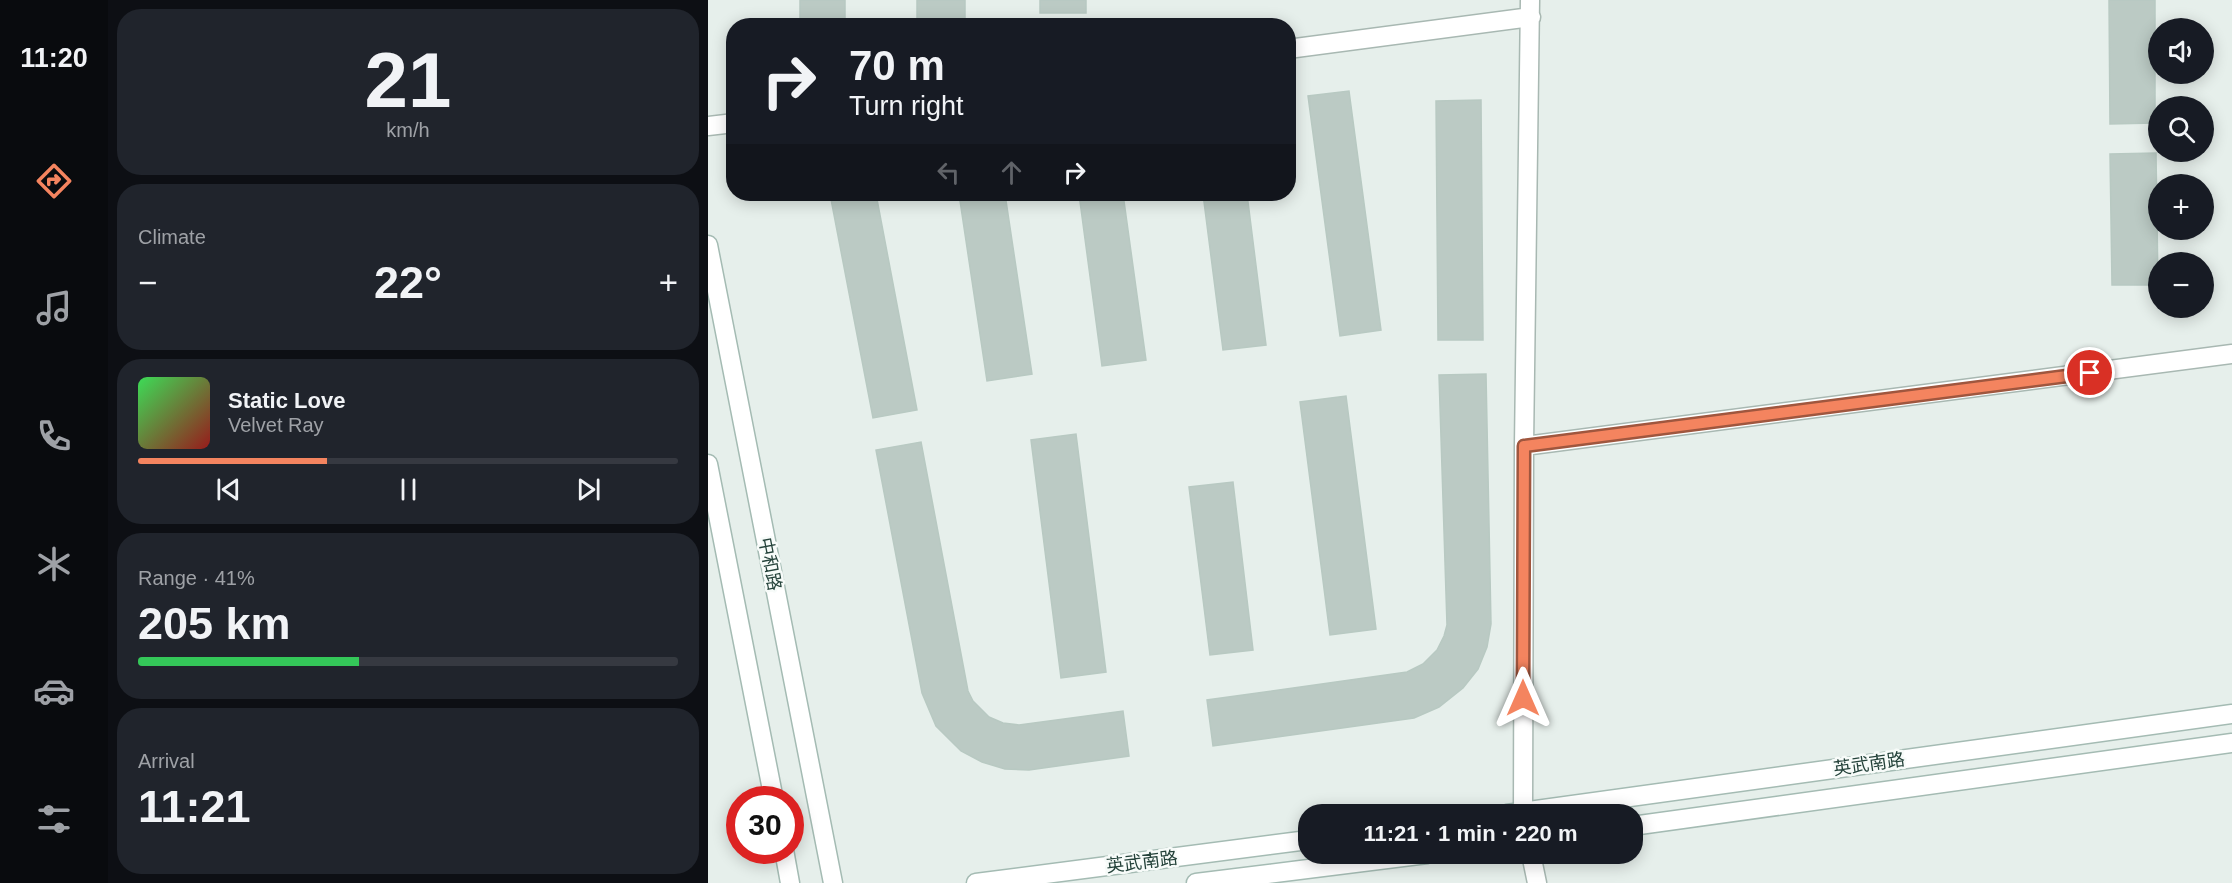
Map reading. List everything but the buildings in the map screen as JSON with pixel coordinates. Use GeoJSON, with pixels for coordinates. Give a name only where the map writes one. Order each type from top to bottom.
{"type":"FeatureCollection","features":[{"type":"Feature","properties":{"kind":"main road"},"geometry":{"type":"LineString","coordinates":[[1296,48],[1531,9],[1517,804]]}},
{"type":"Feature","properties":{"kind":"main road"},"geometry":{"type":"LineString","coordinates":[[708,126],[726,124]]}},
{"type":"Feature","properties":{"kind":"main road","name":"中和路"},"geometry":{"type":"LineString","coordinates":[[708,245],[833,883]]}},
{"type":"Feature","properties":{"kind":"main road"},"geometry":{"type":"LineString","coordinates":[[1524,446],[2232,354]]}},
{"type":"Feature","properties":{"kind":"main road"},"geometry":{"type":"LineString","coordinates":[[708,464],[771,786]]}},
{"type":"Feature","properties":{"kind":"main road","name":"英武南路"},"geometry":{"type":"LineString","coordinates":[[1588,804],[2232,714]]}},
{"type":"Feature","properties":{"kind":"main road","name":"英武南路"},"geometry":{"type":"LineString","coordinates":[[1643,824],[2232,742]]}},
{"type":"Feature","properties":{"kind":"main road","name":"英武南路"},"geometry":{"type":"LineString","coordinates":[[976,883],[1298,841]]}},
{"type":"Feature","properties":{"kind":"main road"},"geometry":{"type":"LineString","coordinates":[[787,864],[790,883]]}},
{"type":"Feature","properties":{"kind":"main road","name":"英武南路"},"geometry":{"type":"LineString","coordinates":[[1196,883],[1347,864]]}},
{"type":"Feature","properties":{"kind":"main road"},"geometry":{"type":"LineString","coordinates":[[1533,864],[1537,883]]}},
{"type":"Feature","properties":{"kind":"route"},"geometry":{"type":"LineString","coordinates":[[1523,698],[1524,446],[2090,373]]}}]}
